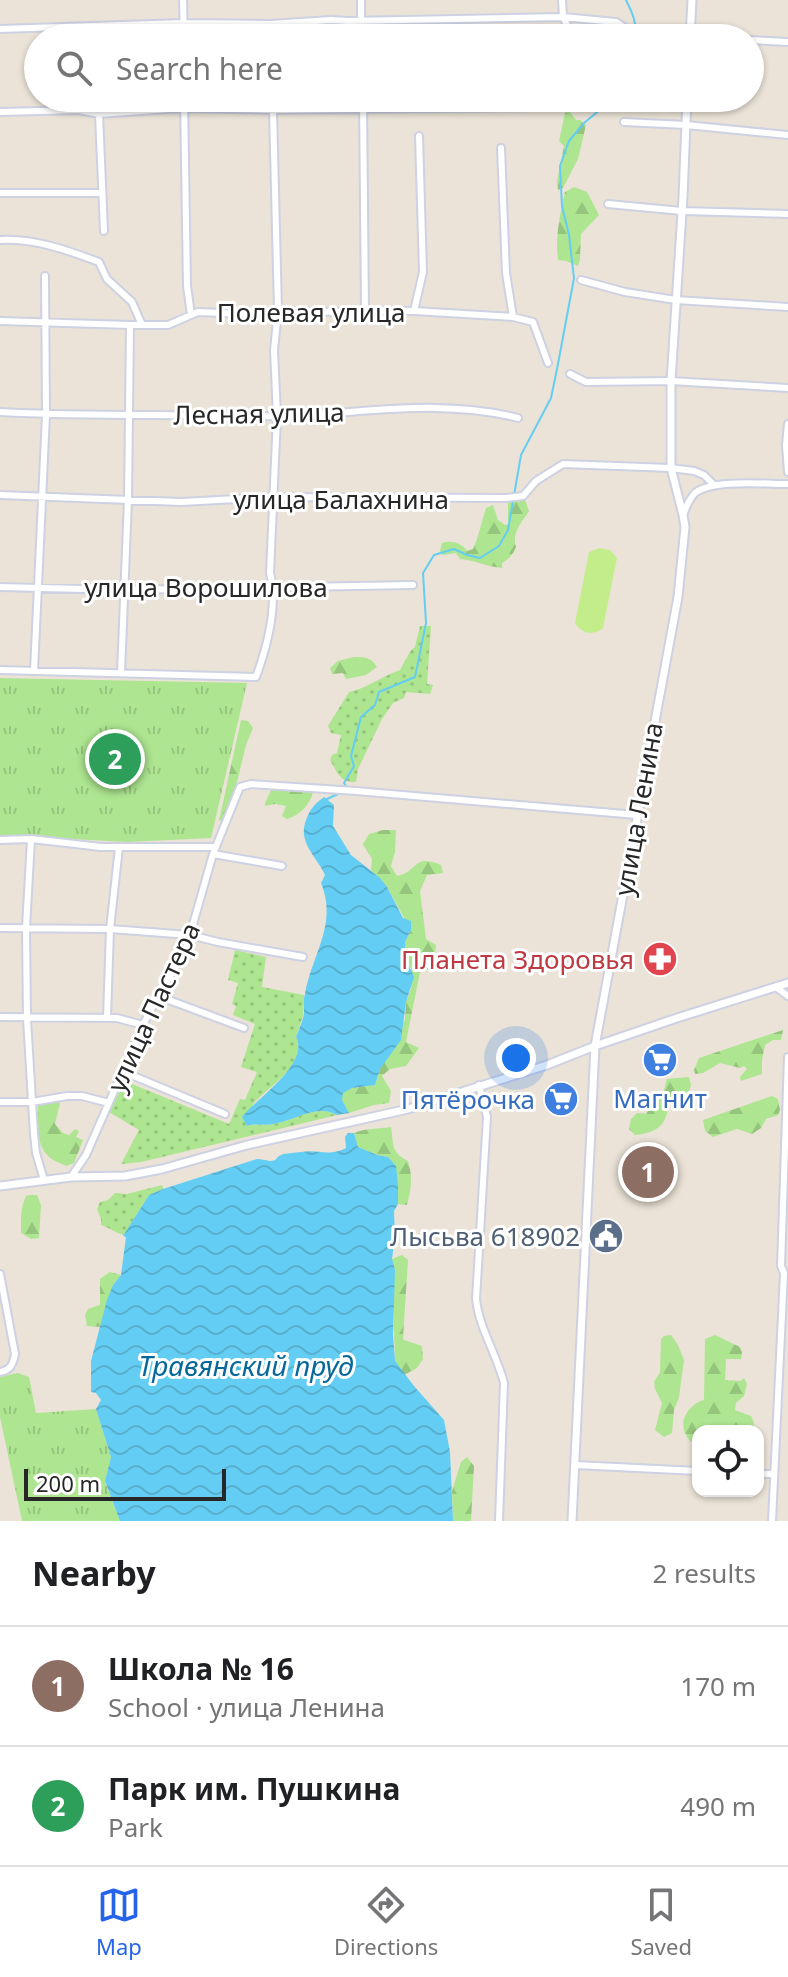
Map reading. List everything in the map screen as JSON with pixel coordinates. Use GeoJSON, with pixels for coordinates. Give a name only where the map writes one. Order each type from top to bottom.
{"type":"FeatureCollection","features":[{"type":"Feature","properties":{"kind":"street"},"geometry":{"type":"LineString","coordinates":[[183,0],[183,23]]}},
{"type":"Feature","properties":{"kind":"street"},"geometry":{"type":"LineString","coordinates":[[361,0],[361,24]]}},
{"type":"Feature","properties":{"kind":"street"},"geometry":{"type":"LineString","coordinates":[[562,0],[566,24]]}},
{"type":"Feature","properties":{"kind":"street"},"geometry":{"type":"LineString","coordinates":[[690,24],[692,0]]}},
{"type":"Feature","properties":{"kind":"street"},"geometry":{"type":"LineString","coordinates":[[168,24],[563,17],[619,24]]}},
{"type":"Feature","properties":{"kind":"street"},"geometry":{"type":"LineString","coordinates":[[0,29],[24,28]]}},
{"type":"Feature","properties":{"kind":"street"},"geometry":{"type":"LineString","coordinates":[[764,41],[788,42]]}},
{"type":"Feature","properties":{"kind":"street"},"geometry":{"type":"LineString","coordinates":[[0,112],[24,111]]}},
{"type":"Feature","properties":{"kind":"street"},"geometry":{"type":"LineString","coordinates":[[89,112],[127,112]]}},
{"type":"Feature","properties":{"kind":"street"},"geometry":{"type":"LineString","coordinates":[[183,112],[187,286],[191,315]]}},
{"type":"Feature","properties":{"kind":"street"},"geometry":{"type":"LineString","coordinates":[[0,670],[256,677],[270,622],[274,588],[270,573],[277,416],[274,350],[278,311],[273,112]]}},
{"type":"Feature","properties":{"kind":"street"},"geometry":{"type":"LineString","coordinates":[[363,112],[365,310]]}},
{"type":"Feature","properties":{"kind":"street","name":"улица Ленина"},"geometry":{"type":"LineString","coordinates":[[572,1521],[595,1046],[678,597],[684,541],[683,515],[671,468],[671,381],[686,112]]}},
{"type":"Feature","properties":{"kind":"street"},"geometry":{"type":"LineString","coordinates":[[99,114],[104,231]]}},
{"type":"Feature","properties":{"kind":"street"},"geometry":{"type":"LineString","coordinates":[[624,122],[788,135]]}},
{"type":"Feature","properties":{"kind":"street"},"geometry":{"type":"LineString","coordinates":[[414,311],[423,272],[419,136]]}},
{"type":"Feature","properties":{"kind":"street"},"geometry":{"type":"LineString","coordinates":[[501,148],[506,273],[513,317],[533,322],[548,363]]}},
{"type":"Feature","properties":{"kind":"street"},"geometry":{"type":"LineString","coordinates":[[0,193],[102,193]]}},
{"type":"Feature","properties":{"kind":"street"},"geometry":{"type":"LineString","coordinates":[[608,204],[682,211],[788,214]]}},
{"type":"Feature","properties":{"kind":"street"},"geometry":{"type":"LineString","coordinates":[[0,240],[33,241],[99,262],[107,279],[132,302],[142,325]]}},
{"type":"Feature","properties":{"kind":"street"},"geometry":{"type":"LineString","coordinates":[[34,671],[46,415],[45,276]]}},
{"type":"Feature","properties":{"kind":"street"},"geometry":{"type":"LineString","coordinates":[[581,280],[625,292],[676,300],[788,307]]}},
{"type":"Feature","properties":{"kind":"street","name":"Полевая улица"},"geometry":{"type":"LineString","coordinates":[[0,321],[168,325],[198,312],[265,315],[278,311],[365,310],[513,317]]}},
{"type":"Feature","properties":{"kind":"street"},"geometry":{"type":"LineString","coordinates":[[121,673],[128,500],[130,325]]}},
{"type":"Feature","properties":{"kind":"street"},"geometry":{"type":"LineString","coordinates":[[570,374],[586,382],[671,381],[788,388]]}},
{"type":"Feature","properties":{"kind":"street","name":"Лесная улица"},"geometry":{"type":"LineString","coordinates":[[0,412],[277,416],[395,408],[449,408],[490,411],[518,418]]}},
{"type":"Feature","properties":{"kind":"street"},"geometry":{"type":"LineString","coordinates":[[788,424],[788,472]]}},
{"type":"Feature","properties":{"kind":"street","name":"улица Балахнина"},"geometry":{"type":"LineString","coordinates":[[0,495],[181,502],[273,497],[505,498],[523,496],[536,481],[563,464],[694,471],[713,484]]}},
{"type":"Feature","properties":{"kind":"street"},"geometry":{"type":"LineString","coordinates":[[683,515],[689,499],[713,484],[788,484]]}},
{"type":"Feature","properties":{"kind":"street","name":"улица Ворошилова"},"geometry":{"type":"LineString","coordinates":[[0,587],[125,590],[413,585]]}},
{"type":"Feature","properties":{"kind":"street","name":"улица Пастера"},"geometry":{"type":"LineString","coordinates":[[71,1177],[86,1155],[143,1025],[186,949],[214,850],[240,787],[251,784],[356,791],[637,815]]}},
{"type":"Feature","properties":{"kind":"street"},"geometry":{"type":"LineString","coordinates":[[0,840],[31,839],[101,847],[214,850],[282,866]]}},
{"type":"Feature","properties":{"kind":"street"},"geometry":{"type":"LineString","coordinates":[[31,839],[26,928],[27,1019],[36,1153],[44,1180]]}},
{"type":"Feature","properties":{"kind":"street"},"geometry":{"type":"LineString","coordinates":[[107,1018],[110,929],[119,847]]}},
{"type":"Feature","properties":{"kind":"street"},"geometry":{"type":"LineString","coordinates":[[0,928],[110,929],[190,935],[303,957]]}},
{"type":"Feature","properties":{"kind":"street"},"geometry":{"type":"LineString","coordinates":[[0,1186],[71,1177],[125,1176],[408,1109],[788,983]]}},
{"type":"Feature","properties":{"kind":"street"},"geometry":{"type":"LineString","coordinates":[[776,987],[788,996]]}},
{"type":"Feature","properties":{"kind":"street"},"geometry":{"type":"LineString","coordinates":[[158,996],[244,1028]]}},
{"type":"Feature","properties":{"kind":"street"},"geometry":{"type":"LineString","coordinates":[[0,1017],[117,1018],[143,1025]]}},
{"type":"Feature","properties":{"kind":"street"},"geometry":{"type":"LineString","coordinates":[[772,1521],[784,1273],[781,1266],[788,1057]]}},
{"type":"Feature","properties":{"kind":"street"},"geometry":{"type":"LineString","coordinates":[[124,1072],[225,1114]]}},
{"type":"Feature","properties":{"kind":"street"},"geometry":{"type":"LineString","coordinates":[[479,1085],[487,1117],[476,1299],[477,1313],[504,1383],[499,1521]]}},
{"type":"Feature","properties":{"kind":"street"},"geometry":{"type":"LineString","coordinates":[[0,1102],[82,1096],[109,1103]]}},
{"type":"Feature","properties":{"kind":"street"},"geometry":{"type":"LineString","coordinates":[[0,1274],[15,1354],[13,1365],[3,1372]]}},
{"type":"Feature","properties":{"kind":"street"},"geometry":{"type":"LineString","coordinates":[[575,1465],[692,1471]]}},
{"type":"Feature","properties":{"kind":"street"},"geometry":{"type":"LineString","coordinates":[[764,1474],[774,1474]]}},
{"type":"Feature","properties":{"kind":"green space"},"geometry":{"type":"Polygon","coordinates":[[[570,112],[586,125],[578,159],[563,188],[558,190],[564,146],[559,141],[565,113],[570,112]]]}},
{"type":"Feature","properties":{"kind":"green space"},"geometry":{"type":"Polygon","coordinates":[[[574,187],[587,192],[599,215],[581,234],[578,266],[558,260],[557,251],[565,192],[574,187]]]}},
{"type":"Feature","properties":{"kind":"green space"},"geometry":{"type":"Polygon","coordinates":[[[525,500],[529,511],[516,533],[515,550],[502,563],[502,568],[460,559],[456,553],[443,555],[440,551],[442,543],[449,542],[459,544],[467,551],[473,549],[486,508],[493,505],[498,520],[505,525],[508,524],[508,502],[525,500]]]}},
{"type":"Feature","properties":{"kind":"green space"},"geometry":{"type":"Polygon","coordinates":[[[599,548],[610,550],[617,558],[603,628],[588,633],[575,623],[589,552],[599,548]]]}},
{"type":"Feature","properties":{"kind":"green space"},"geometry":{"type":"Polygon","coordinates":[[[420,626],[431,626],[427,684],[433,685],[430,694],[406,692],[404,698],[393,703],[358,769],[356,782],[346,781],[339,776],[330,760],[337,753],[341,735],[331,733],[328,726],[349,692],[400,670],[415,647],[420,626]]]}},
{"type":"Feature","properties":{"kind":"green space"},"geometry":{"type":"Polygon","coordinates":[[[367,658],[377,667],[366,675],[346,679],[343,673],[332,674],[330,668],[338,661],[367,658]]]}},
{"type":"Feature","properties":{"kind":"green space"},"geometry":{"type":"Polygon","coordinates":[[[0,678],[247,683],[211,838],[127,842],[0,835],[0,678]]]}},
{"type":"Feature","properties":{"kind":"green space"},"geometry":{"type":"Polygon","coordinates":[[[241,720],[248,721],[253,728],[237,782],[223,820],[219,821],[241,720]]]}},
{"type":"Feature","properties":{"kind":"green space"},"geometry":{"type":"Polygon","coordinates":[[[272,788],[313,792],[303,809],[287,819],[282,816],[286,806],[265,806],[272,788]]]}},
{"type":"Feature","properties":{"kind":"green space"},"geometry":{"type":"Polygon","coordinates":[[[396,830],[391,866],[397,876],[420,862],[441,865],[443,873],[427,875],[420,891],[426,939],[436,945],[433,969],[420,972],[406,1042],[419,1048],[406,1066],[390,1069],[382,1076],[391,1091],[389,1103],[349,1113],[342,1093],[352,1088],[375,1085],[405,1019],[411,989],[411,968],[405,942],[411,930],[387,887],[371,870],[372,859],[363,844],[369,834],[396,830]]]}},
{"type":"Feature","properties":{"kind":"green space"},"geometry":{"type":"Polygon","coordinates":[[[235,950],[266,957],[262,987],[304,995],[303,1016],[296,1037],[299,1047],[297,1056],[286,1073],[253,1104],[246,1126],[273,1124],[321,1111],[337,1115],[141,1162],[121,1164],[139,1130],[109,1112],[125,1081],[229,1124],[240,1099],[245,1100],[257,1072],[241,1067],[255,1024],[233,1015],[236,1006],[232,1004],[238,983],[228,980],[235,950]]]}},
{"type":"Feature","properties":{"kind":"green space"},"geometry":{"type":"Polygon","coordinates":[[[783,1030],[781,1040],[765,1045],[762,1074],[741,1081],[740,1077],[747,1069],[744,1066],[740,1068],[720,1063],[695,1074],[699,1058],[783,1030]]]}},
{"type":"Feature","properties":{"kind":"green space"},"geometry":{"type":"Polygon","coordinates":[[[689,1077],[689,1092],[670,1100],[660,1126],[635,1135],[629,1129],[631,1119],[637,1113],[646,1114],[652,1097],[662,1098],[667,1079],[689,1077]]]}},
{"type":"Feature","properties":{"kind":"green space"},"geometry":{"type":"Polygon","coordinates":[[[772,1096],[778,1099],[778,1115],[766,1119],[761,1128],[752,1134],[737,1129],[713,1137],[705,1131],[703,1120],[772,1096]]]}},
{"type":"Feature","properties":{"kind":"green space"},"geometry":{"type":"Polygon","coordinates":[[[47,1100],[60,1103],[55,1124],[63,1133],[69,1135],[75,1129],[79,1131],[76,1137],[83,1140],[74,1163],[66,1166],[50,1157],[41,1145],[38,1103],[47,1100]]]}},
{"type":"Feature","properties":{"kind":"green space"},"geometry":{"type":"Polygon","coordinates":[[[391,1127],[396,1151],[408,1161],[410,1167],[407,1205],[398,1204],[398,1185],[392,1162],[388,1157],[358,1147],[354,1133],[391,1127]]]}},
{"type":"Feature","properties":{"kind":"green space"},"geometry":{"type":"Polygon","coordinates":[[[162,1185],[163,1189],[149,1195],[124,1235],[101,1225],[97,1209],[100,1202],[108,1200],[115,1193],[127,1194],[162,1185]]]}},
{"type":"Feature","properties":{"kind":"green space"},"geometry":{"type":"Polygon","coordinates":[[[37,1195],[41,1205],[39,1238],[31,1239],[21,1233],[23,1205],[26,1196],[37,1195]]]}},
{"type":"Feature","properties":{"kind":"green space"},"geometry":{"type":"Polygon","coordinates":[[[402,1255],[408,1260],[403,1338],[422,1346],[423,1359],[417,1368],[404,1375],[395,1362],[392,1259],[402,1255]]]}},
{"type":"Feature","properties":{"kind":"green space"},"geometry":{"type":"Polygon","coordinates":[[[110,1272],[121,1275],[113,1285],[101,1327],[87,1326],[85,1315],[88,1309],[100,1305],[100,1279],[110,1272]]]}},
{"type":"Feature","properties":{"kind":"green space"},"geometry":{"type":"Polygon","coordinates":[[[671,1335],[684,1360],[672,1433],[664,1437],[655,1430],[662,1403],[654,1382],[660,1372],[661,1339],[671,1335]]]}},
{"type":"Feature","properties":{"kind":"green space"},"geometry":{"type":"Polygon","coordinates":[[[715,1335],[740,1347],[741,1359],[726,1359],[725,1380],[740,1381],[744,1378],[747,1384],[744,1396],[736,1403],[735,1410],[751,1416],[754,1425],[692,1425],[691,1442],[683,1425],[691,1407],[704,1400],[705,1339],[715,1335]]]}},
{"type":"Feature","properties":{"kind":"green space"},"geometry":{"type":"Polygon","coordinates":[[[18,1373],[29,1377],[36,1413],[96,1409],[111,1457],[105,1482],[120,1521],[22,1521],[0,1417],[0,1377],[18,1373]]]}},
{"type":"Feature","properties":{"kind":"green space"},"geometry":{"type":"Polygon","coordinates":[[[467,1457],[474,1466],[471,1521],[453,1521],[452,1491],[461,1462],[467,1457]]]}},
{"type":"Feature","properties":{"kind":"water"},"geometry":{"type":"Polygon","coordinates":[[[324,797],[334,805],[333,826],[351,855],[380,878],[403,918],[411,921],[411,930],[405,942],[407,961],[414,977],[406,1002],[401,1040],[380,1069],[375,1085],[352,1088],[343,1093],[342,1100],[349,1113],[313,1112],[273,1124],[247,1126],[242,1117],[280,1080],[296,1058],[296,1037],[303,1016],[304,996],[327,912],[321,883],[325,875],[307,844],[304,831],[310,812],[324,797]]]}},
{"type":"Feature","properties":{"kind":"water","name":"Травянский пруд"},"geometry":{"type":"Polygon","coordinates":[[[348,1133],[354,1133],[358,1147],[388,1157],[396,1166],[398,1204],[394,1211],[392,1259],[395,1270],[395,1361],[444,1420],[450,1452],[453,1521],[120,1521],[105,1481],[111,1457],[96,1409],[101,1400],[91,1392],[91,1361],[107,1300],[121,1275],[126,1237],[123,1236],[149,1195],[257,1159],[272,1161],[288,1153],[340,1151],[346,1148],[345,1137],[348,1133]]]}},
{"type":"Feature","properties":{"kind":"waterway"},"geometry":{"type":"LineString","coordinates":[[626,0],[635,24]]}},
{"type":"Feature","properties":{"kind":"waterway"},"geometry":{"type":"LineString","coordinates":[[346,786],[344,783],[354,766],[351,756],[361,717],[375,705],[379,692],[415,677],[426,623],[423,573],[434,555],[454,549],[480,558],[499,546],[508,530],[521,455],[551,398],[574,278],[562,206],[560,166],[569,141],[597,112]]}},
{"type":"Feature","properties":{"kind":"waterway"},"geometry":{"type":"LineString","coordinates":[[327,799],[340,793]]}},
{"type":"Feature","properties":{"kind":"place","name":"Парк им. Пушкина"},"geometry":{"type":"Point","coordinates":[115,759]}},
{"type":"Feature","properties":{"kind":"place","name":"Планета Здоровья"},"geometry":{"type":"Point","coordinates":[660,959]}},
{"type":"Feature","properties":{"kind":"place","name":"Магнит"},"geometry":{"type":"Point","coordinates":[660,1060]}},
{"type":"Feature","properties":{"kind":"place","name":"Пятёрочка"},"geometry":{"type":"Point","coordinates":[561,1099]}},
{"type":"Feature","properties":{"kind":"place","name":"Школа № 16"},"geometry":{"type":"Point","coordinates":[648,1172]}},
{"type":"Feature","properties":{"kind":"place","name":"Лысьва 618902"},"geometry":{"type":"Point","coordinates":[606,1236]}}]}
